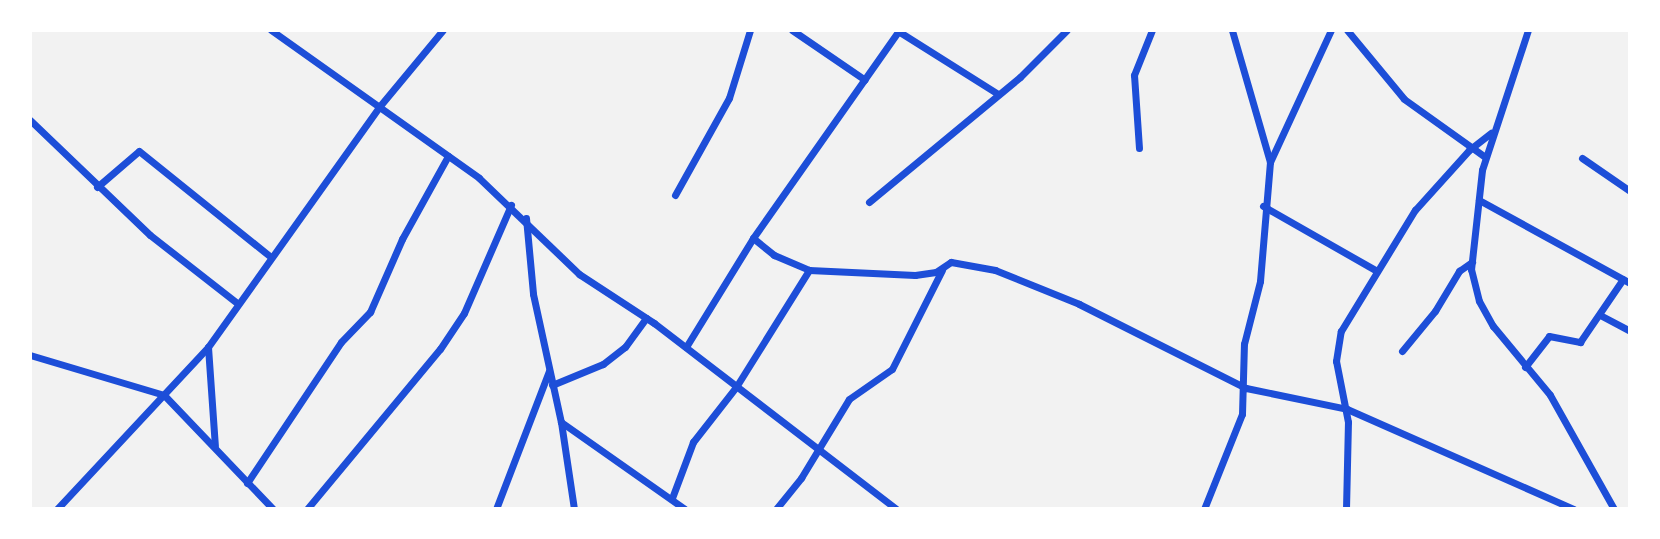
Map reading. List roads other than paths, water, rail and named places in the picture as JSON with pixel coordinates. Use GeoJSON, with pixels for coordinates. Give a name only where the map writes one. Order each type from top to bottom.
{"type":"FeatureCollection","features":[{"type":"Feature","properties":{"kind":"street"},"geometry":{"type":"LineString","coordinates":[[271,30],[511,205],[579,274],[686,347],[896,509]]}},
{"type":"Feature","properties":{"kind":"street"},"geometry":{"type":"LineString","coordinates":[[57,509],[116,441],[164,395],[208,347],[379,107],[443,30]]}},
{"type":"Feature","properties":{"kind":"street"},"geometry":{"type":"LineString","coordinates":[[675,195],[729,98],[750,30]]}},
{"type":"Feature","properties":{"kind":"street"},"geometry":{"type":"LineString","coordinates":[[792,30],[865,80]]}},
{"type":"Feature","properties":{"kind":"street"},"geometry":{"type":"LineString","coordinates":[[686,347],[753,237],[899,30],[998,94]]}},
{"type":"Feature","properties":{"kind":"street"},"geometry":{"type":"LineString","coordinates":[[870,202],[998,94],[1067,30]]}},
{"type":"Feature","properties":{"kind":"street"},"geometry":{"type":"LineString","coordinates":[[1139,148],[1134,75],[1152,30]]}},
{"type":"Feature","properties":{"kind":"street"},"geometry":{"type":"LineString","coordinates":[[1233,30],[1270,162]]}},
{"type":"Feature","properties":{"kind":"street"},"geometry":{"type":"LineString","coordinates":[[1204,509],[1242,414],[1246,388],[1244,344],[1260,281],[1263,206],[1270,162],[1331,30]]}},
{"type":"Feature","properties":{"kind":"street"},"geometry":{"type":"LineString","coordinates":[[1347,30],[1404,99],[1469,150],[1485,157]]}},
{"type":"Feature","properties":{"kind":"street"},"geometry":{"type":"LineString","coordinates":[[1528,30],[1485,157],[1472,262],[1479,301],[1493,326],[1577,438],[1614,509]]}},
{"type":"Feature","properties":{"kind":"street"},"geometry":{"type":"LineString","coordinates":[[30,120],[97,187],[237,303]]}},
{"type":"Feature","properties":{"kind":"street"},"geometry":{"type":"LineString","coordinates":[[1346,509],[1347,409],[1336,361],[1338,344],[1355,304],[1415,210],[1469,150],[1491,133]]}},
{"type":"Feature","properties":{"kind":"street"},"geometry":{"type":"LineString","coordinates":[[97,187],[139,151],[271,257]]}},
{"type":"Feature","properties":{"kind":"street"},"geometry":{"type":"LineString","coordinates":[[247,483],[341,342],[370,312],[402,239],[447,156]]}},
{"type":"Feature","properties":{"kind":"street"},"geometry":{"type":"LineString","coordinates":[[1582,158],[1630,191]]}},
{"type":"Feature","properties":{"kind":"street"},"geometry":{"type":"LineString","coordinates":[[1479,200],[1627,281],[1580,342],[1549,336],[1525,367]]}},
{"type":"Feature","properties":{"kind":"street"},"geometry":{"type":"LineString","coordinates":[[307,509],[440,349],[464,313],[511,205]]}},
{"type":"Feature","properties":{"kind":"street"},"geometry":{"type":"LineString","coordinates":[[1263,206],[1377,271]]}},
{"type":"Feature","properties":{"kind":"street"},"geometry":{"type":"LineString","coordinates":[[526,218],[533,294],[561,422],[574,509]]}},
{"type":"Feature","properties":{"kind":"street"},"geometry":{"type":"LineString","coordinates":[[753,237],[774,255],[809,270],[915,275],[951,262],[973,265],[1041,287],[1246,388],[1347,409],[1574,509]]}},
{"type":"Feature","properties":{"kind":"street"},"geometry":{"type":"LineString","coordinates":[[1402,351],[1435,311],[1459,271],[1472,262]]}},
{"type":"Feature","properties":{"kind":"street"},"geometry":{"type":"LineString","coordinates":[[776,509],[820,448],[849,399],[892,369],[944,266]]}},
{"type":"Feature","properties":{"kind":"street"},"geometry":{"type":"LineString","coordinates":[[672,498],[693,442],[736,387],[809,270]]}},
{"type":"Feature","properties":{"kind":"street"},"geometry":{"type":"LineString","coordinates":[[1600,314],[1630,331]]}},
{"type":"Feature","properties":{"kind":"street"},"geometry":{"type":"LineString","coordinates":[[552,385],[603,364],[625,347],[646,318]]}},
{"type":"Feature","properties":{"kind":"street"},"geometry":{"type":"LineString","coordinates":[[208,347],[215,447]]}},
{"type":"Feature","properties":{"kind":"street"},"geometry":{"type":"LineString","coordinates":[[30,355],[164,395],[273,509]]}},
{"type":"Feature","properties":{"kind":"street"},"geometry":{"type":"LineString","coordinates":[[496,509],[549,371]]}},
{"type":"Feature","properties":{"kind":"street"},"geometry":{"type":"LineString","coordinates":[[561,422],[684,509]]}}]}
